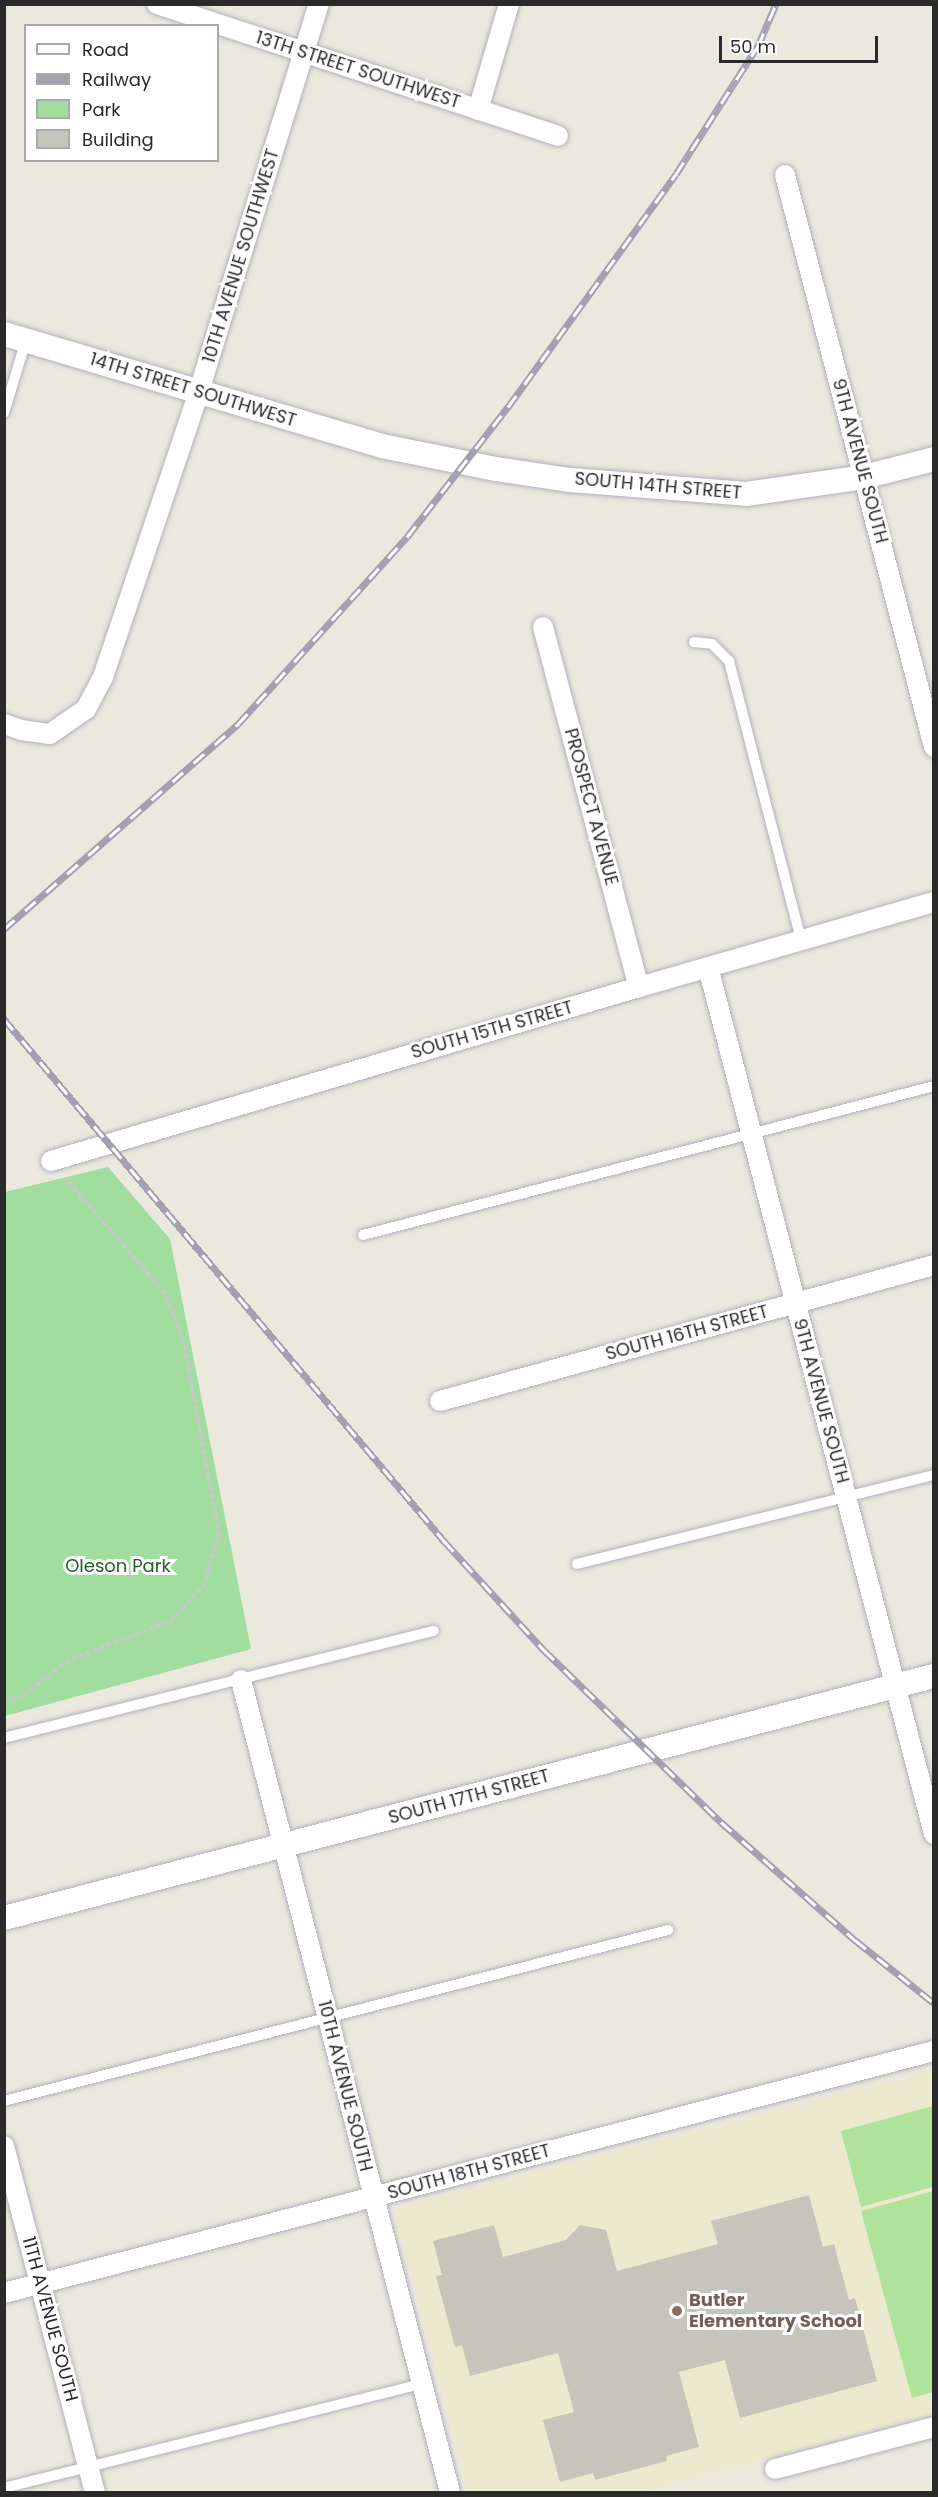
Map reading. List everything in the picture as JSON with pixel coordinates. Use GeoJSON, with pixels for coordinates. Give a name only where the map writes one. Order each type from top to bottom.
{"type":"FeatureCollection","features":[{"type":"Feature","properties":{"kind":"street","name":"13TH STREET SOUTHWEST"},"geometry":{"type":"LineString","coordinates":[[157,4],[218,24]]}},
{"type":"Feature","properties":{"kind":"street","name":"10TH AVENUE SOUTHWEST"},"geometry":{"type":"LineString","coordinates":[[4,724],[21,730],[50,734],[86,709],[103,676],[199,391],[319,4]]}},
{"type":"Feature","properties":{"kind":"street"},"geometry":{"type":"LineString","coordinates":[[478,110],[509,4]]}},
{"type":"Feature","properties":{"kind":"street","name":"13TH STREET SOUTHWEST"},"geometry":{"type":"LineString","coordinates":[[219,24],[558,136]]}},
{"type":"Feature","properties":{"kind":"street","name":"9TH AVENUE SOUTH"},"geometry":{"type":"LineString","coordinates":[[785,175],[933,747]]}},
{"type":"Feature","properties":{"kind":"street","name":"14TH STREET SOUTHWEST"},"geometry":{"type":"LineString","coordinates":[[15,337],[382,446]]}},
{"type":"Feature","properties":{"kind":"street","name":"SOUTH 14TH STREET"},"geometry":{"type":"LineString","coordinates":[[382,446],[549,477],[746,495],[864,477],[933,459]]}},
{"type":"Feature","properties":{"kind":"street","name":"PROSPECT AVENUE"},"geometry":{"type":"LineString","coordinates":[[543,627],[639,987]]}},
{"type":"Feature","properties":{"kind":"street","name":"SOUTH 15TH STREET"},"geometry":{"type":"LineString","coordinates":[[51,1161],[933,902]]}},
{"type":"Feature","properties":{"kind":"street","name":"9TH AVENUE SOUTH"},"geometry":{"type":"LineString","coordinates":[[708,967],[933,1834]]}},
{"type":"Feature","properties":{"kind":"street","name":"SOUTH 16TH STREET"},"geometry":{"type":"LineString","coordinates":[[440,1401],[933,1265]]}},
{"type":"Feature","properties":{"kind":"street","name":"SOUTH 17TH STREET"},"geometry":{"type":"LineString","coordinates":[[4,1918],[933,1676]]}},
{"type":"Feature","properties":{"kind":"street","name":"10TH AVENUE SOUTH"},"geometry":{"type":"LineString","coordinates":[[241,1680],[450,2493]]}},
{"type":"Feature","properties":{"kind":"street","name":"SOUTH 18TH STREET"},"geometry":{"type":"LineString","coordinates":[[4,2293],[933,2050]]}},
{"type":"Feature","properties":{"kind":"street","name":"11TH AVENUE SOUTH"},"geometry":{"type":"LineString","coordinates":[[4,2145],[95,2493]]}},
{"type":"Feature","properties":{"kind":"street"},"geometry":{"type":"LineString","coordinates":[[775,2469],[933,2427]]}},
{"type":"Feature","properties":{"kind":"lane"},"geometry":{"type":"LineString","coordinates":[[4,413],[15,337]]}},
{"type":"Feature","properties":{"kind":"lane"},"geometry":{"type":"LineString","coordinates":[[694,642],[712,644],[729,661],[801,940]]}},
{"type":"Feature","properties":{"kind":"lane"},"geometry":{"type":"LineString","coordinates":[[363,1234],[933,1086]]}},
{"type":"Feature","properties":{"kind":"lane"},"geometry":{"type":"LineString","coordinates":[[577,1564],[933,1475]]}},
{"type":"Feature","properties":{"kind":"lane"},"geometry":{"type":"LineString","coordinates":[[4,1738],[434,1631]]}},
{"type":"Feature","properties":{"kind":"lane"},"geometry":{"type":"LineString","coordinates":[[4,2101],[668,1930]]}},
{"type":"Feature","properties":{"kind":"lane"},"geometry":{"type":"LineString","coordinates":[[4,2488],[422,2384]]}},
{"type":"Feature","properties":{"kind":"path"},"geometry":{"type":"LineString","coordinates":[[4,1702],[24,1695],[65,1662],[172,1620],[203,1587],[219,1535],[184,1343],[165,1293],[51,1161]]}},
{"type":"Feature","properties":{"kind":"shaded area","name":"Butler Elementary School"},"geometry":{"type":"Polygon","coordinates":[[[933,2071],[933,2413],[644,2492],[469,2492],[394,2208],[933,2071]]]}},
{"type":"Feature","properties":{"kind":"green space","name":"Oleson Park"},"geometry":{"type":"Polygon","coordinates":[[[108,1167],[170,1239],[251,1649],[5,1716],[5,1192],[108,1167]]]}},
{"type":"Feature","properties":{"kind":"green space"},"geometry":{"type":"Polygon","coordinates":[[[933,2106],[933,2187],[861,2207],[841,2131],[933,2106]]]}},
{"type":"Feature","properties":{"kind":"green space"},"geometry":{"type":"Polygon","coordinates":[[[933,2191],[933,2392],[912,2398],[861,2211],[933,2191]]]}},
{"type":"Feature","properties":{"kind":"building"},"geometry":{"type":"Polygon","coordinates":[[[809,2195],[823,2247],[834,2244],[849,2300],[855,2298],[877,2381],[740,2418],[725,2360],[679,2372],[699,2447],[666,2456],[667,2461],[595,2480],[593,2473],[560,2482],[543,2420],[574,2412],[558,2353],[470,2376],[462,2345],[455,2347],[436,2276],[442,2275],[433,2241],[494,2225],[503,2257],[566,2240],[580,2225],[606,2230],[617,2271],[718,2244],[711,2221],[809,2195]]]}},
{"type":"Feature","properties":{"kind":"railway"},"geometry":{"type":"LineString","coordinates":[[4,929],[238,724],[407,537],[508,407],[676,174],[758,46],[776,4]]}},
{"type":"Feature","properties":{"kind":"railway"},"geometry":{"type":"LineString","coordinates":[[4,1019],[444,1541],[544,1650],[721,1822],[855,1940],[934,2003]]}},
{"type":"Feature","properties":{"kind":"place","name":"Butler Elementary School"},"geometry":{"type":"Point","coordinates":[677,2311]}}]}
